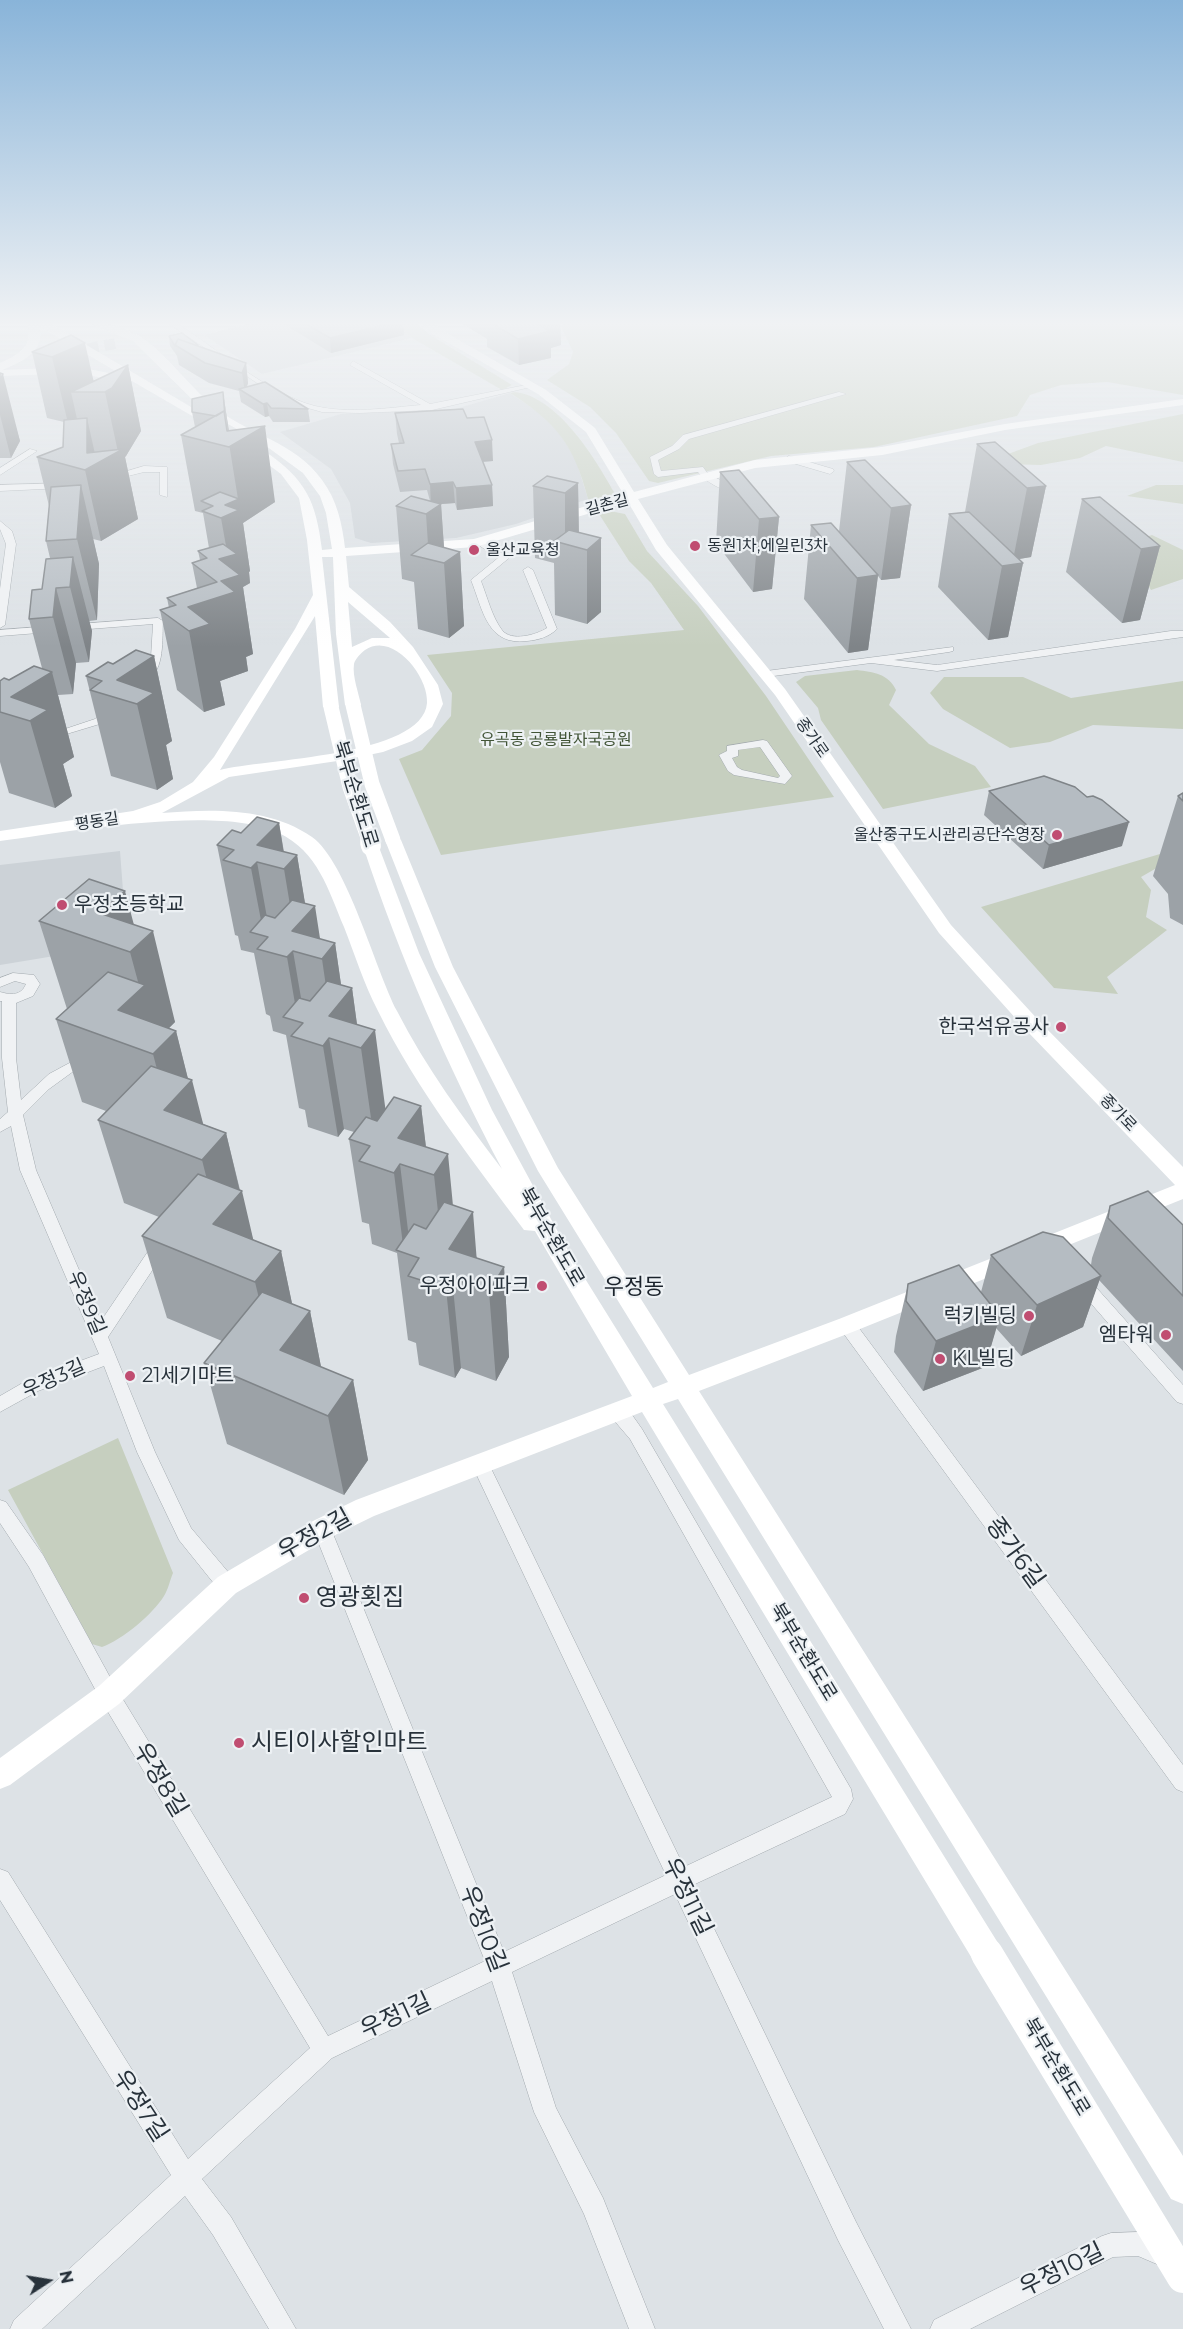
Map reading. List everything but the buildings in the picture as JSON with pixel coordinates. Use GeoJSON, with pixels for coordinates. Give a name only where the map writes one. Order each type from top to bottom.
{"type":"FeatureCollection","features":[{"type":"Feature","properties":{"kind":"main road","name":"북부순환도로"},"geometry":{"type":"LineString","coordinates":[[223,430],[254,448],[285,471],[305,498],[311,517],[317,592],[331,707],[350,787],[382,843],[508,1096],[579,1220],[1183,2187]]}},
{"type":"Feature","properties":{"kind":"main road","name":"북부순환도로"},"geometry":{"type":"LineString","coordinates":[[245,430],[286,454],[317,480],[333,515],[353,705],[369,773],[394,914],[448,1037],[518,1179],[563,1262],[1183,2277]]}},
{"type":"Feature","properties":{"kind":"main road","name":"종가로"},"geometry":{"type":"LineString","coordinates":[[591,430],[661,547],[766,674],[945,929],[1034,1027],[1183,1180]]}},
{"type":"Feature","properties":{"kind":"main road","name":"길촌길"},"geometry":{"type":"LineString","coordinates":[[315,554],[456,546],[480,542],[705,476],[755,464],[882,451],[991,430]]}},
{"type":"Feature","properties":{"kind":"main road"},"geometry":{"type":"LineString","coordinates":[[339,582],[351,600],[384,624],[407,651]]}},
{"type":"Feature","properties":{"kind":"main road"},"geometry":{"type":"LineString","coordinates":[[189,792],[203,780],[220,759],[302,629],[317,592]]}},
{"type":"Feature","properties":{"kind":"main road"},"geometry":{"type":"LineString","coordinates":[[347,664],[353,651],[371,642],[394,643],[407,651]]}},
{"type":"Feature","properties":{"kind":"main road","name":"평동길"},"geometry":{"type":"LineString","coordinates":[[0,836],[102,822],[157,809],[226,773],[348,755],[385,746],[410,736],[426,723],[435,705],[429,683],[407,651]]}},
{"type":"Feature","properties":{"kind":"main road"},"geometry":{"type":"LineString","coordinates":[[102,822],[232,817],[283,829],[306,841],[321,856],[331,874],[387,1011],[447,1111],[512,1201],[563,1262]]}},
{"type":"Feature","properties":{"kind":"main road"},"geometry":{"type":"LineString","coordinates":[[683,1385],[1052,1249],[1183,1190]]}},
{"type":"Feature","properties":{"kind":"main road","name":"우정2길"},"geometry":{"type":"LineString","coordinates":[[0,1775],[109,1695],[227,1585],[322,1529],[365,1508],[683,1385]]}},
{"type":"Feature","properties":{"kind":"street"},"geometry":{"type":"LineString","coordinates":[[713,430],[686,437],[676,444],[676,447],[653,459],[657,474],[700,469],[705,476],[734,490]]}},
{"type":"Feature","properties":{"kind":"street"},"geometry":{"type":"LineString","coordinates":[[0,472],[33,451]]}},
{"type":"Feature","properties":{"kind":"street"},"geometry":{"type":"LineString","coordinates":[[789,459],[831,471]]}},
{"type":"Feature","properties":{"kind":"street"},"geometry":{"type":"LineString","coordinates":[[98,481],[159,468],[164,469],[164,495]]}},
{"type":"Feature","properties":{"kind":"street"},"geometry":{"type":"LineString","coordinates":[[0,488],[70,484]]}},
{"type":"Feature","properties":{"kind":"street"},"geometry":{"type":"LineString","coordinates":[[0,524],[7,531],[11,540],[4,556],[0,625]]}},
{"type":"Feature","properties":{"kind":"street"},"geometry":{"type":"LineString","coordinates":[[480,542],[504,558],[498,567],[476,580],[497,631],[501,636],[509,639],[543,635],[552,629],[528,570]]}},
{"type":"Feature","properties":{"kind":"street"},"geometry":{"type":"LineString","coordinates":[[0,633],[163,621],[156,657],[142,682]]}},
{"type":"Feature","properties":{"kind":"street"},"geometry":{"type":"LineString","coordinates":[[873,660],[937,668],[1160,635],[1183,634]]}},
{"type":"Feature","properties":{"kind":"street"},"geometry":{"type":"LineString","coordinates":[[766,674],[949,649]]}},
{"type":"Feature","properties":{"kind":"street"},"geometry":{"type":"LineString","coordinates":[[35,739],[66,733],[99,721],[122,704]]}},
{"type":"Feature","properties":{"kind":"street"},"geometry":{"type":"LineString","coordinates":[[763,743],[786,777],[781,782],[738,773],[732,769],[725,755],[734,754],[731,748],[763,743]]}},
{"type":"Feature","properties":{"kind":"street"},"geometry":{"type":"LineString","coordinates":[[0,983],[19,976],[32,981],[33,988],[27,994],[5,998]]}},
{"type":"Feature","properties":{"kind":"street","name":"우정9길"},"geometry":{"type":"LineString","coordinates":[[5,998],[16,1116],[28,1170],[109,1357],[146,1452],[185,1534],[227,1585]]}},
{"type":"Feature","properties":{"kind":"street"},"geometry":{"type":"LineString","coordinates":[[0,1127],[16,1116],[52,1077],[75,1065]]}},
{"type":"Feature","properties":{"kind":"street"},"geometry":{"type":"LineString","coordinates":[[100,1336],[157,1251]]}},
{"type":"Feature","properties":{"kind":"street"},"geometry":{"type":"LineString","coordinates":[[1072,1271],[1183,1397]]}},
{"type":"Feature","properties":{"kind":"street","name":"종가6길"},"geometry":{"type":"LineString","coordinates":[[847,1325],[1183,1782]]}},
{"type":"Feature","properties":{"kind":"street","name":"우정3길"},"geometry":{"type":"LineString","coordinates":[[0,1405],[32,1386],[109,1357]]}},
{"type":"Feature","properties":{"kind":"street","name":"우정1길"},"geometry":{"type":"LineString","coordinates":[[23,2329],[185,2176],[324,2050],[679,1880],[838,1807],[843,1799],[841,1789],[765,1662],[631,1425],[615,1411]]}},
{"type":"Feature","properties":{"kind":"street","name":"우정11길"},"geometry":{"type":"LineString","coordinates":[[480,1463],[847,2231],[898,2329]]}},
{"type":"Feature","properties":{"kind":"street","name":"우정8길"},"geometry":{"type":"LineString","coordinates":[[0,1508],[36,1561],[109,1695],[324,2050]]}},
{"type":"Feature","properties":{"kind":"street","name":"우정10길"},"geometry":{"type":"LineString","coordinates":[[322,1529],[499,1968],[546,2112],[594,2207],[642,2329]]}},
{"type":"Feature","properties":{"kind":"street","name":"우정7길"},"geometry":{"type":"LineString","coordinates":[[0,1880],[185,2176],[222,2226],[283,2329]]}},
{"type":"Feature","properties":{"kind":"street","name":"우정10길"},"geometry":{"type":"LineString","coordinates":[[943,2329],[1112,2245],[1138,2244],[1165,2256],[1183,2268]]}},
{"type":"Feature","properties":{"kind":"shaded area"},"geometry":{"type":"Polygon","coordinates":[[[288,430],[556,430],[576,460],[588,499],[516,524],[456,538],[371,543],[355,538],[350,503],[331,469],[280,432],[288,430]]]}},
{"type":"Feature","properties":{"kind":"shaded area","name":"우정초등학교"},"geometry":{"type":"Polygon","coordinates":[[[120,851],[127,944],[0,965],[0,865],[120,851]]]}},
{"type":"Feature","properties":{"kind":"green space"},"geometry":{"type":"Polygon","coordinates":[[[556,430],[574,431],[614,492],[612,496],[590,501],[588,499],[577,464],[556,430]]]}},
{"type":"Feature","properties":{"kind":"green space"},"geometry":{"type":"Polygon","coordinates":[[[613,430],[954,430],[874,447],[771,456],[658,483],[649,481],[613,430]]]}},
{"type":"Feature","properties":{"kind":"green space"},"geometry":{"type":"Polygon","coordinates":[[[1105,430],[1183,430],[1183,462],[1106,446],[1080,458],[1041,465],[1003,464],[1008,454],[1038,443],[1105,430]]]}},
{"type":"Feature","properties":{"kind":"green space"},"geometry":{"type":"Polygon","coordinates":[[[1156,485],[1183,485],[1183,504],[1127,496],[1156,485]]]}},
{"type":"Feature","properties":{"kind":"green space","name":"유곡동 공룡발자국공원"},"geometry":{"type":"Polygon","coordinates":[[[610,511],[625,514],[647,551],[698,606],[766,696],[834,797],[441,855],[399,759],[422,750],[451,716],[452,693],[427,655],[684,630],[651,583],[629,561],[599,514],[610,511]]]}},
{"type":"Feature","properties":{"kind":"green space"},"geometry":{"type":"Polygon","coordinates":[[[1152,535],[1183,550],[1183,579],[1151,590],[1142,575],[1117,546],[1152,535]]]}},
{"type":"Feature","properties":{"kind":"green space"},"geometry":{"type":"Polygon","coordinates":[[[857,670],[875,673],[889,680],[896,690],[889,705],[929,744],[975,766],[991,787],[883,809],[821,720],[818,708],[796,682],[805,676],[857,670]]]}},
{"type":"Feature","properties":{"kind":"green space"},"geometry":{"type":"Polygon","coordinates":[[[944,677],[1023,677],[1071,698],[1183,681],[1183,729],[1093,725],[1050,742],[1010,748],[943,709],[930,693],[944,677]]]}},
{"type":"Feature","properties":{"kind":"green space"},"geometry":{"type":"Polygon","coordinates":[[[1160,854],[1174,858],[1141,877],[1151,890],[1146,917],[1167,930],[1107,977],[1118,994],[1054,988],[981,907],[1160,854]]]}},
{"type":"Feature","properties":{"kind":"green space"},"geometry":{"type":"Polygon","coordinates":[[[118,1438],[173,1573],[165,1594],[152,1611],[128,1633],[102,1647],[92,1644],[8,1490],[118,1438]]]}},
{"type":"Feature","properties":{"kind":"place","name":"동원1차,에일린3차"},"geometry":{"type":"Point","coordinates":[695,546]}},
{"type":"Feature","properties":{"kind":"place","name":"울산교육청"},"geometry":{"type":"Point","coordinates":[474,550]}},
{"type":"Feature","properties":{"kind":"place","name":"울산중구도시관리공단수영장"},"geometry":{"type":"Point","coordinates":[1057,835]}},
{"type":"Feature","properties":{"kind":"place","name":"우정초등학교"},"geometry":{"type":"Point","coordinates":[62,905]}},
{"type":"Feature","properties":{"kind":"place","name":"한국석유공사"},"geometry":{"type":"Point","coordinates":[1061,1027]}},
{"type":"Feature","properties":{"kind":"place","name":"우정아이파크"},"geometry":{"type":"Point","coordinates":[542,1286]}},
{"type":"Feature","properties":{"kind":"place","name":"럭키빌딩"},"geometry":{"type":"Point","coordinates":[1029,1316]}},
{"type":"Feature","properties":{"kind":"place","name":"엠타워"},"geometry":{"type":"Point","coordinates":[1166,1335]}},
{"type":"Feature","properties":{"kind":"place","name":"KL빌딩"},"geometry":{"type":"Point","coordinates":[940,1359]}},
{"type":"Feature","properties":{"kind":"place","name":"21세기마트"},"geometry":{"type":"Point","coordinates":[130,1376]}},
{"type":"Feature","properties":{"kind":"place","name":"영광횟집"},"geometry":{"type":"Point","coordinates":[304,1598]}},
{"type":"Feature","properties":{"kind":"place","name":"시티이사할인마트"},"geometry":{"type":"Point","coordinates":[239,1743]}},
{"type":"Feature","properties":{"kind":"district","name":"우정동"},"geometry":{"type":"Point","coordinates":[634,1288]}}]}
